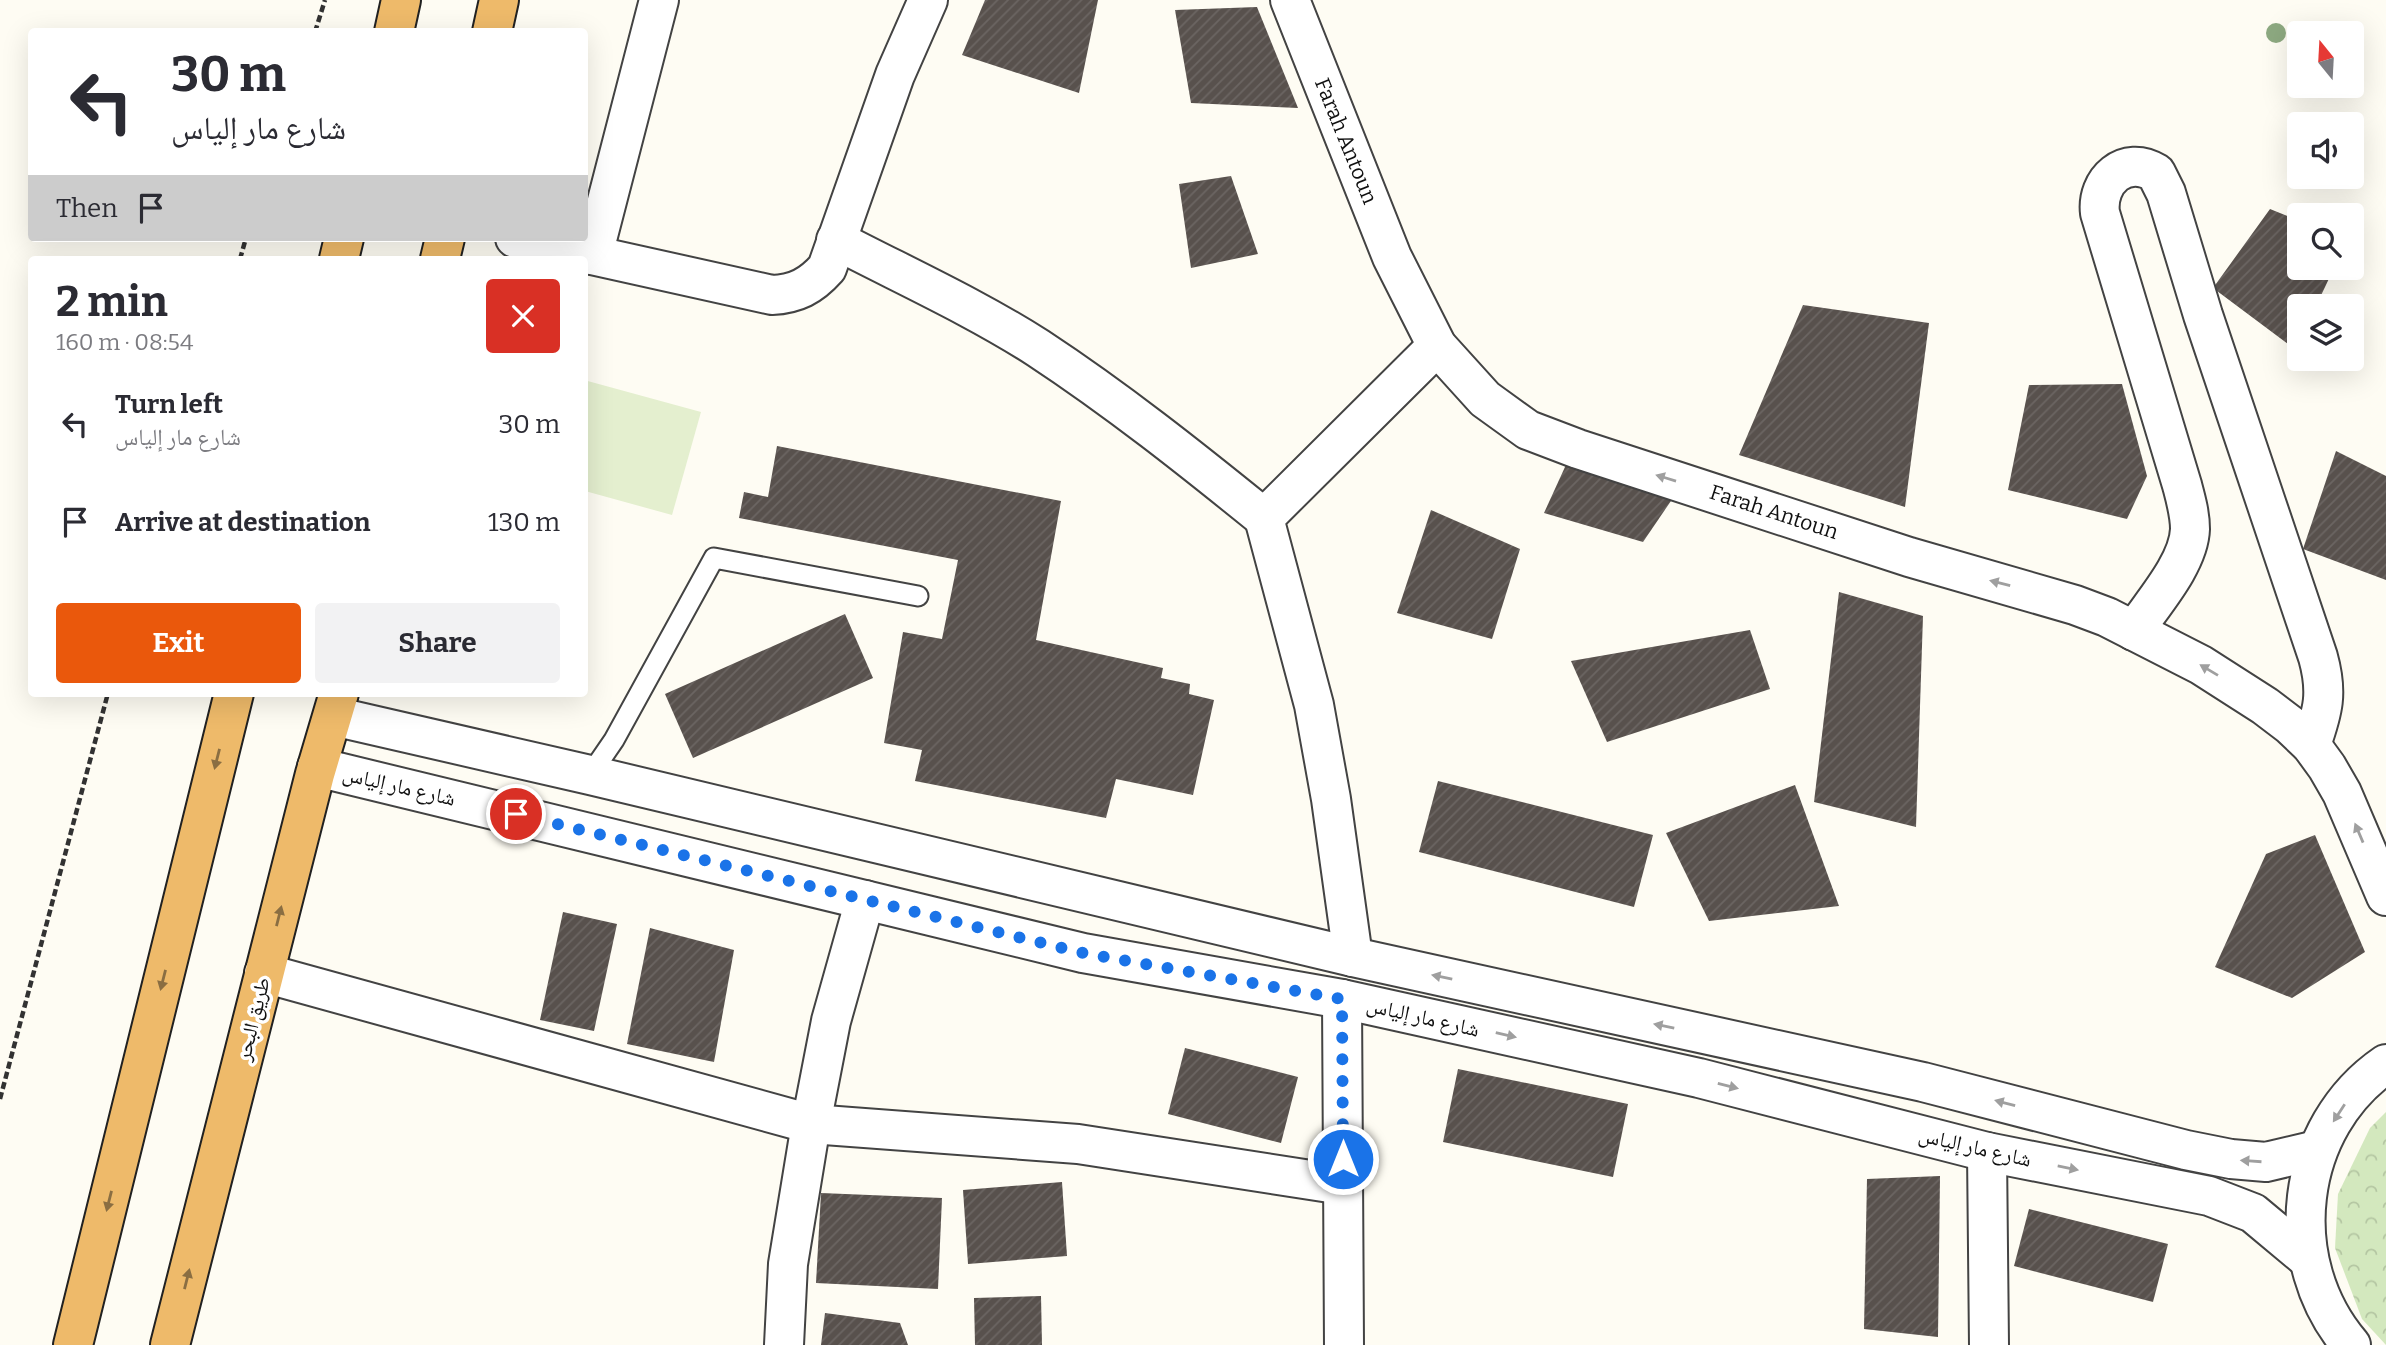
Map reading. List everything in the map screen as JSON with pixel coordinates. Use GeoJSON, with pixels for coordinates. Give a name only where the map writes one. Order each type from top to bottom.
{"type":"FeatureCollection","features":[{"type":"Feature","properties":{"kind":"highway"},"geometry":{"type":"LineString","coordinates":[[395,28],[401,0]]}},
{"type":"Feature","properties":{"kind":"highway"},"geometry":{"type":"LineString","coordinates":[[493,28],[499,0]]}},
{"type":"Feature","properties":{"kind":"highway"},"geometry":{"type":"LineString","coordinates":[[73,1345],[233,697]]}},
{"type":"Feature","properties":{"kind":"highway","name":"طريق البحر"},"geometry":{"type":"LineString","coordinates":[[170,1345],[317,767],[336,705]]}},
{"type":"Feature","properties":{"kind":"street"},"geometry":{"type":"LineString","coordinates":[[593,255],[659,0]]}},
{"type":"Feature","properties":{"kind":"street"},"geometry":{"type":"LineString","coordinates":[[533,242],[772,295],[802,290],[827,268],[895,75],[928,0]]}},
{"type":"Feature","properties":{"kind":"street","name":"Farah Antoun"},"geometry":{"type":"LineString","coordinates":[[1290,0],[1392,257],[1437,346],[1485,399],[1528,430],[1636,468],[1909,557],[2064,602],[2134,631],[2233,684],[2290,725],[2311,745],[2327,767],[2342,793],[2386,896]]}},
{"type":"Feature","properties":{"kind":"street"},"geometry":{"type":"LineString","coordinates":[[2134,631],[2179,564],[2186,551],[2190,531],[2182,485],[2098,200],[2108,180],[2117,172],[2140,166],[2156,173],[2166,193],[2203,316],[2300,599],[2325,693],[2324,707],[2311,745]]}},
{"type":"Feature","properties":{"kind":"street"},"geometry":{"type":"LineString","coordinates":[[836,240],[1035,347],[1118,402],[1264,518],[1314,705],[1331,799],[1353,957]]}},
{"type":"Feature","properties":{"kind":"street"},"geometry":{"type":"LineString","coordinates":[[1264,518],[1437,346]]}},
{"type":"Feature","properties":{"kind":"street","name":"شارع مار إلياس"},"geometry":{"type":"LineString","coordinates":[[336,705],[590,775],[1353,957],[1923,1082],[2231,1159],[2266,1162],[2318,1150]]}},
{"type":"Feature","properties":{"kind":"street","name":"شارع مار إلياس"},"geometry":{"type":"LineString","coordinates":[[317,767],[1083,953],[1342,999],[1699,1079],[1987,1152],[2180,1190],[2231,1203],[2253,1213],[2307,1258]]}},
{"type":"Feature","properties":{"kind":"street"},"geometry":{"type":"LineString","coordinates":[[785,1345],[788,1265],[811,1124],[831,1021],[865,900]]}},
{"type":"Feature","properties":{"kind":"street"},"geometry":{"type":"LineString","coordinates":[[264,973],[811,1124],[1078,1144],[1343,1185]]}},
{"type":"Feature","properties":{"kind":"street"},"geometry":{"type":"LineString","coordinates":[[1342,999],[1344,1345]]}},
{"type":"Feature","properties":{"kind":"street"},"geometry":{"type":"LineString","coordinates":[[2351,1345],[2338,1331],[2319,1296],[2307,1258],[2305,1204],[2318,1150],[2339,1110],[2369,1076],[2386,1065]]}},
{"type":"Feature","properties":{"kind":"street"},"geometry":{"type":"LineString","coordinates":[[1987,1152],[1989,1345]]}},
{"type":"Feature","properties":{"kind":"lane"},"geometry":{"type":"LineString","coordinates":[[590,775],[614,740],[714,558],[918,596]]}},
{"type":"Feature","properties":{"kind":"path"},"geometry":{"type":"LineString","coordinates":[[316,28],[325,0]]}},
{"type":"Feature","properties":{"kind":"path"},"geometry":{"type":"LineString","coordinates":[[0,1099],[107,697]]}},
{"type":"Feature","properties":{"kind":"green space"},"geometry":{"type":"Polygon","coordinates":[[[588,381],[701,412],[672,515],[588,492],[588,381]]]}},
{"type":"Feature","properties":{"kind":"green space"},"geometry":{"type":"Polygon","coordinates":[[[2386,1112],[2386,1345],[2362,1319],[2335,1248],[2338,1194],[2370,1128],[2386,1112]]]}},
{"type":"Feature","properties":{"kind":"building"},"geometry":{"type":"Polygon","coordinates":[[[985,0],[1098,0],[1079,93],[962,55],[985,0]]]}},
{"type":"Feature","properties":{"kind":"building"},"geometry":{"type":"Polygon","coordinates":[[[1257,7],[1298,108],[1191,103],[1175,10],[1257,7]]]}},
{"type":"Feature","properties":{"kind":"building"},"geometry":{"type":"Polygon","coordinates":[[[1231,176],[1258,254],[1191,268],[1179,184],[1231,176]]]}},
{"type":"Feature","properties":{"kind":"building"},"geometry":{"type":"Polygon","coordinates":[[[2270,209],[2287,216],[2287,280],[2328,280],[2322,294],[2287,294],[2287,343],[2213,288],[2270,209]]]}},
{"type":"Feature","properties":{"kind":"building"},"geometry":{"type":"Polygon","coordinates":[[[1803,305],[1929,323],[1905,507],[1739,455],[1803,305]]]}},
{"type":"Feature","properties":{"kind":"building"},"geometry":{"type":"Polygon","coordinates":[[[2122,384],[2147,476],[2127,519],[2008,490],[2029,385],[2122,384]]]}},
{"type":"Feature","properties":{"kind":"building"},"geometry":{"type":"Polygon","coordinates":[[[777,446],[1061,501],[1036,640],[1163,668],[1161,678],[1190,684],[1189,694],[1214,700],[1193,795],[1116,779],[1106,818],[915,781],[922,750],[884,743],[903,632],[942,639],[958,560],[739,518],[744,492],[768,497],[777,446]]]}},
{"type":"Feature","properties":{"kind":"building"},"geometry":{"type":"Polygon","coordinates":[[[2336,451],[2386,476],[2386,580],[2303,549],[2336,451]]]}},
{"type":"Feature","properties":{"kind":"building"},"geometry":{"type":"Polygon","coordinates":[[[1570,456],[1675,495],[1643,542],[1544,513],[1570,456]]]}},
{"type":"Feature","properties":{"kind":"building"},"geometry":{"type":"Polygon","coordinates":[[[1431,510],[1520,549],[1492,639],[1397,613],[1431,510]]]}},
{"type":"Feature","properties":{"kind":"building"},"geometry":{"type":"Polygon","coordinates":[[[1839,592],[1923,616],[1916,827],[1814,802],[1839,592]]]}},
{"type":"Feature","properties":{"kind":"building"},"geometry":{"type":"Polygon","coordinates":[[[845,614],[873,678],[693,758],[665,694],[845,614]]]}},
{"type":"Feature","properties":{"kind":"building"},"geometry":{"type":"Polygon","coordinates":[[[1750,630],[1770,689],[1607,742],[1571,661],[1750,630]]]}},
{"type":"Feature","properties":{"kind":"building"},"geometry":{"type":"Polygon","coordinates":[[[1438,781],[1653,835],[1634,907],[1419,852],[1438,781]]]}},
{"type":"Feature","properties":{"kind":"building"},"geometry":{"type":"Polygon","coordinates":[[[1795,785],[1839,906],[1709,921],[1666,833],[1795,785]]]}},
{"type":"Feature","properties":{"kind":"building"},"geometry":{"type":"Polygon","coordinates":[[[2315,835],[2365,952],[2292,998],[2215,967],[2266,854],[2315,835]]]}},
{"type":"Feature","properties":{"kind":"building"},"geometry":{"type":"Polygon","coordinates":[[[563,912],[617,924],[594,1031],[540,1020],[563,912]]]}},
{"type":"Feature","properties":{"kind":"building"},"geometry":{"type":"Polygon","coordinates":[[[650,928],[734,950],[714,1062],[627,1044],[650,928]]]}},
{"type":"Feature","properties":{"kind":"building"},"geometry":{"type":"Polygon","coordinates":[[[1185,1048],[1298,1077],[1281,1143],[1168,1114],[1185,1048]]]}},
{"type":"Feature","properties":{"kind":"building"},"geometry":{"type":"Polygon","coordinates":[[[1458,1069],[1628,1104],[1613,1177],[1443,1142],[1458,1069]]]}},
{"type":"Feature","properties":{"kind":"building"},"geometry":{"type":"Polygon","coordinates":[[[1940,1176],[1938,1337],[1864,1329],[1867,1179],[1940,1176]]]}},
{"type":"Feature","properties":{"kind":"building"},"geometry":{"type":"Polygon","coordinates":[[[1062,1182],[1067,1256],[968,1264],[963,1190],[1062,1182]]]}},
{"type":"Feature","properties":{"kind":"building"},"geometry":{"type":"Polygon","coordinates":[[[821,1193],[942,1198],[938,1289],[816,1283],[821,1193]]]}},
{"type":"Feature","properties":{"kind":"building"},"geometry":{"type":"Polygon","coordinates":[[[2029,1209],[2168,1244],[2153,1302],[2014,1266],[2029,1209]]]}},
{"type":"Feature","properties":{"kind":"building"},"geometry":{"type":"Polygon","coordinates":[[[1041,1296],[1042,1345],[975,1345],[974,1298],[1041,1296]]]}},
{"type":"Feature","properties":{"kind":"building"},"geometry":{"type":"Polygon","coordinates":[[[825,1313],[900,1323],[908,1345],[821,1345],[825,1313]]]}},
{"type":"Feature","properties":{"kind":"route"},"geometry":{"type":"LineString","coordinates":[[516,814],[1083,953],[1342,999],[1343,1159]]}}]}
